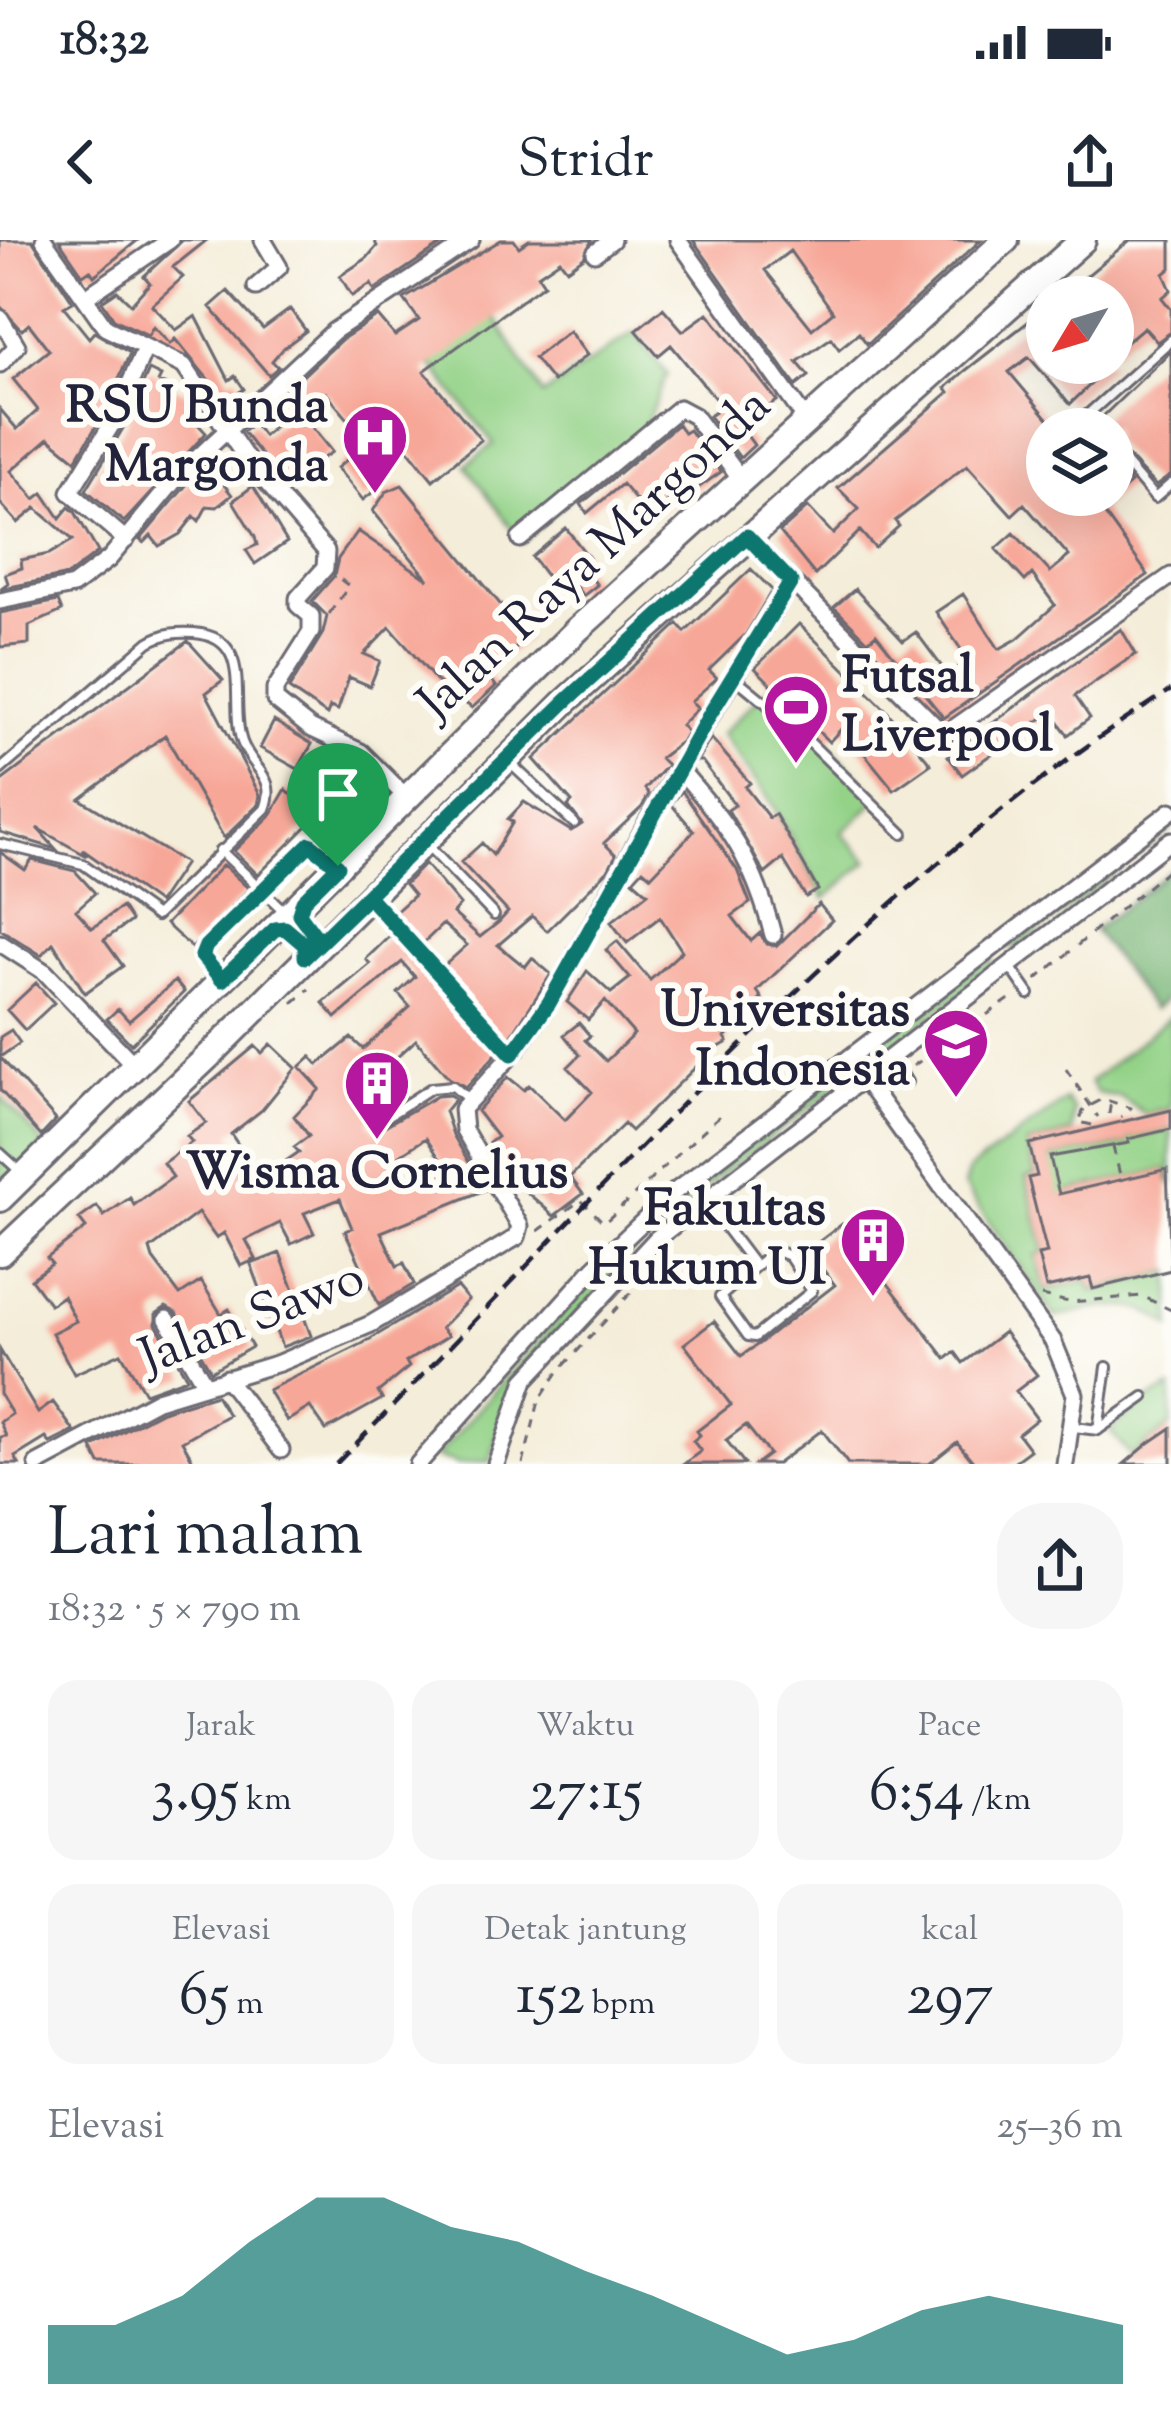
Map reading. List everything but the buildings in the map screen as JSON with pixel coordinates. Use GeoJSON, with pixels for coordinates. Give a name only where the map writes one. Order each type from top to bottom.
{"type":"FeatureCollection","features":[{"type":"Feature","properties":{"kind":"main road","name":"Jalan Raya Margonda"},"geometry":{"type":"LineString","coordinates":[[0,1198],[407,798],[741,479],[1006,240]]}},
{"type":"Feature","properties":{"kind":"main road","name":"Jalan Raya Margonda"},"geometry":{"type":"LineString","coordinates":[[0,1253],[506,760],[747,536],[862,441],[1083,240]]}},
{"type":"Feature","properties":{"kind":"main road"},"geometry":{"type":"LineString","coordinates":[[289,915],[316,937],[325,937]]}},
{"type":"Feature","properties":{"kind":"main road"},"geometry":{"type":"LineString","coordinates":[[289,915],[294,933],[305,945],[305,957]]}},
{"type":"Feature","properties":{"kind":"street"},"geometry":{"type":"LineString","coordinates":[[44,240],[106,328],[184,366],[226,432],[326,550],[325,568],[298,598],[314,623],[275,689],[275,700],[310,728],[361,752],[407,798]]}},
{"type":"Feature","properties":{"kind":"street"},"geometry":{"type":"LineString","coordinates":[[86,297],[170,240]]}},
{"type":"Feature","properties":{"kind":"street"},"geometry":{"type":"LineString","coordinates":[[256,287],[279,267],[263,240]]}},
{"type":"Feature","properties":{"kind":"street"},"geometry":{"type":"LineString","coordinates":[[596,253],[612,240]]}},
{"type":"Feature","properties":{"kind":"street"},"geometry":{"type":"LineString","coordinates":[[679,240],[806,420]]}},
{"type":"Feature","properties":{"kind":"street"},"geometry":{"type":"LineString","coordinates":[[0,601],[73,586],[126,540],[179,475],[334,331],[466,241]]}},
{"type":"Feature","properties":{"kind":"street"},"geometry":{"type":"LineString","coordinates":[[0,318],[16,346],[0,364]]}},
{"type":"Feature","properties":{"kind":"street"},"geometry":{"type":"LineString","coordinates":[[126,540],[70,493],[130,391],[145,348]]}},
{"type":"Feature","properties":{"kind":"street"},"geometry":{"type":"LineString","coordinates":[[520,538],[679,408],[694,416],[741,479]]}},
{"type":"Feature","properties":{"kind":"street"},"geometry":{"type":"LineString","coordinates":[[747,536],[944,735],[1171,576]]}},
{"type":"Feature","properties":{"kind":"street"},"geometry":{"type":"LineString","coordinates":[[520,1226],[464,1130],[461,1114],[549,1003],[679,769],[791,582]]}},
{"type":"Feature","properties":{"kind":"street"},"geometry":{"type":"LineString","coordinates":[[679,769],[738,838],[759,880],[772,935]]}},
{"type":"Feature","properties":{"kind":"street"},"geometry":{"type":"LineString","coordinates":[[418,1464],[594,1268],[657,1207],[736,1141],[1171,811]]}},
{"type":"Feature","properties":{"kind":"street"},"geometry":{"type":"LineString","coordinates":[[496,1464],[514,1402],[550,1348],[703,1198],[1171,840]]}},
{"type":"Feature","properties":{"kind":"street"},"geometry":{"type":"LineString","coordinates":[[0,943],[45,971],[135,1066]]}},
{"type":"Feature","properties":{"kind":"street"},"geometry":{"type":"LineString","coordinates":[[996,947],[1009,965]]}},
{"type":"Feature","properties":{"kind":"street"},"geometry":{"type":"LineString","coordinates":[[862,1076],[1024,1299],[1066,1365],[1075,1394],[1074,1427],[1065,1464]]}},
{"type":"Feature","properties":{"kind":"street","name":"Jalan Sawo"},"geometry":{"type":"LineString","coordinates":[[37,1464],[126,1415],[204,1383],[311,1351],[371,1324],[511,1242],[520,1226]]}},
{"type":"Feature","properties":{"kind":"street"},"geometry":{"type":"LineString","coordinates":[[167,1319],[204,1383]]}},
{"type":"Feature","properties":{"kind":"street"},"geometry":{"type":"LineString","coordinates":[[226,1378],[281,1450]]}},
{"type":"Feature","properties":{"kind":"lane"},"geometry":{"type":"LineString","coordinates":[[1095,408],[1171,340]]}},
{"type":"Feature","properties":{"kind":"lane"},"geometry":{"type":"LineString","coordinates":[[1134,474],[1155,498],[1171,484]]}},
{"type":"Feature","properties":{"kind":"lane"},"geometry":{"type":"LineString","coordinates":[[0,770],[148,642],[165,633],[219,639],[237,667],[242,742],[270,784],[265,809],[156,916],[83,863],[0,844]]}},
{"type":"Feature","properties":{"kind":"lane"},"geometry":{"type":"LineString","coordinates":[[733,676],[789,722],[902,834]]}},
{"type":"Feature","properties":{"kind":"lane"},"geometry":{"type":"LineString","coordinates":[[506,760],[574,823]]}},
{"type":"Feature","properties":{"kind":"lane"},"geometry":{"type":"LineString","coordinates":[[423,842],[494,915]]}},
{"type":"Feature","properties":{"kind":"lane"},"geometry":{"type":"LineString","coordinates":[[222,980],[202,956],[204,950],[262,891],[314,843],[338,866]]}},
{"type":"Feature","properties":{"kind":"lane"},"geometry":{"type":"LineString","coordinates":[[220,850],[289,915]]}},
{"type":"Feature","properties":{"kind":"lane"},"geometry":{"type":"LineString","coordinates":[[1009,965],[1027,991]]}},
{"type":"Feature","properties":{"kind":"lane"},"geometry":{"type":"LineString","coordinates":[[890,1055],[904,1077]]}},
{"type":"Feature","properties":{"kind":"lane"},"geometry":{"type":"LineString","coordinates":[[377,1123],[436,1087],[453,1086],[469,1100]]}},
{"type":"Feature","properties":{"kind":"lane"},"geometry":{"type":"LineString","coordinates":[[0,1153],[24,1174]]}},
{"type":"Feature","properties":{"kind":"lane"},"geometry":{"type":"LineString","coordinates":[[703,1198],[754,1264]]}},
{"type":"Feature","properties":{"kind":"lane"},"geometry":{"type":"LineString","coordinates":[[773,1250],[784,1252],[812,1291],[754,1337],[744,1333],[719,1297],[754,1264],[773,1250]]}},
{"type":"Feature","properties":{"kind":"lane"},"geometry":{"type":"LineString","coordinates":[[1098,1430],[1107,1367]]}},
{"type":"Feature","properties":{"kind":"lane"},"geometry":{"type":"LineString","coordinates":[[1074,1427],[1098,1430],[1144,1396]]}},
{"type":"Feature","properties":{"kind":"path"},"geometry":{"type":"LineString","coordinates":[[325,568],[349,586],[326,617]]}},
{"type":"Feature","properties":{"kind":"path"},"geometry":{"type":"LineString","coordinates":[[904,1077],[1027,991],[1171,867]]}},
{"type":"Feature","properties":{"kind":"path"},"geometry":{"type":"LineString","coordinates":[[368,896],[512,1054]]}},
{"type":"Feature","properties":{"kind":"path"},"geometry":{"type":"LineString","coordinates":[[1066,1069],[1098,1117]]}},
{"type":"Feature","properties":{"kind":"path"},"geometry":{"type":"LineString","coordinates":[[1109,1114],[1112,1099]]}},
{"type":"Feature","properties":{"kind":"path"},"geometry":{"type":"LineString","coordinates":[[1092,1125],[1078,1122],[1089,1105],[1112,1099],[1131,1108],[1121,1117]]}},
{"type":"Feature","properties":{"kind":"path"},"geometry":{"type":"LineString","coordinates":[[520,1226],[541,1230],[581,1199],[604,1222],[718,1117],[723,1124]]}},
{"type":"Feature","properties":{"kind":"path"},"geometry":{"type":"LineString","coordinates":[[1113,1147],[1121,1179]]}},
{"type":"Feature","properties":{"kind":"path"},"geometry":{"type":"LineString","coordinates":[[523,1464],[538,1401],[558,1372],[676,1244]]}},
{"type":"Feature","properties":{"kind":"path"},"geometry":{"type":"LineString","coordinates":[[1024,1299],[1046,1295],[1069,1302],[1142,1296],[1171,1310]]}},
{"type":"Feature","properties":{"kind":"green space"},"geometry":{"type":"Polygon","coordinates":[[[486,303],[543,395],[634,332],[667,374],[644,428],[522,543],[466,465],[494,444],[420,350],[486,303]]]}},
{"type":"Feature","properties":{"kind":"green space","name":"Futsal Liverpool"},"geometry":{"type":"Polygon","coordinates":[[[771,686],[879,798],[842,833],[868,861],[825,899],[771,802],[721,734],[771,686]]]}},
{"type":"Feature","properties":{"kind":"green space"},"geometry":{"type":"Polygon","coordinates":[[[1171,819],[1171,830],[1016,949],[1008,948],[1171,819]]]}},
{"type":"Feature","properties":{"kind":"green space"},"geometry":{"type":"Polygon","coordinates":[[[1171,870],[1171,995],[1153,1010],[1094,930],[1171,870]]]}},
{"type":"Feature","properties":{"kind":"green space"},"geometry":{"type":"Polygon","coordinates":[[[993,961],[990,971],[716,1179],[631,1253],[512,1387],[490,1461],[458,1464],[436,1457],[598,1274],[678,1199],[983,963],[993,961]]]}},
{"type":"Feature","properties":{"kind":"green space"},"geometry":{"type":"Polygon","coordinates":[[[1171,1016],[1171,1108],[1145,1114],[1121,1097],[1097,1093],[1090,1082],[1171,1016]]]}},
{"type":"Feature","properties":{"kind":"green space"},"geometry":{"type":"Polygon","coordinates":[[[0,1096],[45,1145],[0,1185],[0,1096]]]}},
{"type":"Feature","properties":{"kind":"green space"},"geometry":{"type":"Polygon","coordinates":[[[1066,1100],[1074,1110],[1072,1132],[1027,1144],[1035,1175],[1026,1178],[1045,1252],[1036,1255],[1045,1290],[1089,1280],[1092,1291],[1171,1271],[1171,1327],[1130,1307],[1055,1317],[964,1186],[969,1170],[1066,1100]]]}},
{"type":"Feature","properties":{"kind":"green space"},"geometry":{"type":"Polygon","coordinates":[[[1171,1129],[1171,1186],[1166,1169],[1069,1191],[1081,1244],[1062,1249],[1050,1157],[1128,1144],[1128,1139],[1171,1129]]]}},
{"type":"Feature","properties":{"kind":"green space"},"geometry":{"type":"Polygon","coordinates":[[[1171,1388],[1171,1425],[1131,1456],[1110,1431],[1140,1404],[1171,1388]]]}},
{"type":"Feature","properties":{"kind":"railway"},"geometry":{"type":"LineString","coordinates":[[336,1464],[631,1156],[838,952],[946,856],[1057,768],[1171,690]]}},
{"type":"Feature","properties":{"kind":"place","name":"RSU Bunda Margonda"},"geometry":{"type":"Point","coordinates":[375,496]}},
{"type":"Feature","properties":{"kind":"place","name":"Futsal Liverpool"},"geometry":{"type":"Point","coordinates":[796,766]}},
{"type":"Feature","properties":{"kind":"place","name":"Universitas Indonesia"},"geometry":{"type":"Point","coordinates":[956,1100]}},
{"type":"Feature","properties":{"kind":"place","name":"Wisma Cornelius"},"geometry":{"type":"Point","coordinates":[377,1142]}},
{"type":"Feature","properties":{"kind":"place","name":"Fakultas Hukum UI"},"geometry":{"type":"Point","coordinates":[873,1299]}},
{"type":"Feature","properties":{"kind":"route"},"geometry":{"type":"LineString","coordinates":[[747,536],[791,582],[658,803],[549,1003],[512,1054],[368,896],[305,957],[305,945],[285,928],[275,929],[222,980],[207,964],[202,956],[206,946],[310,844],[316,844],[338,866],[303,901],[299,914],[316,937],[325,937],[565,702],[747,536]]}}]}
